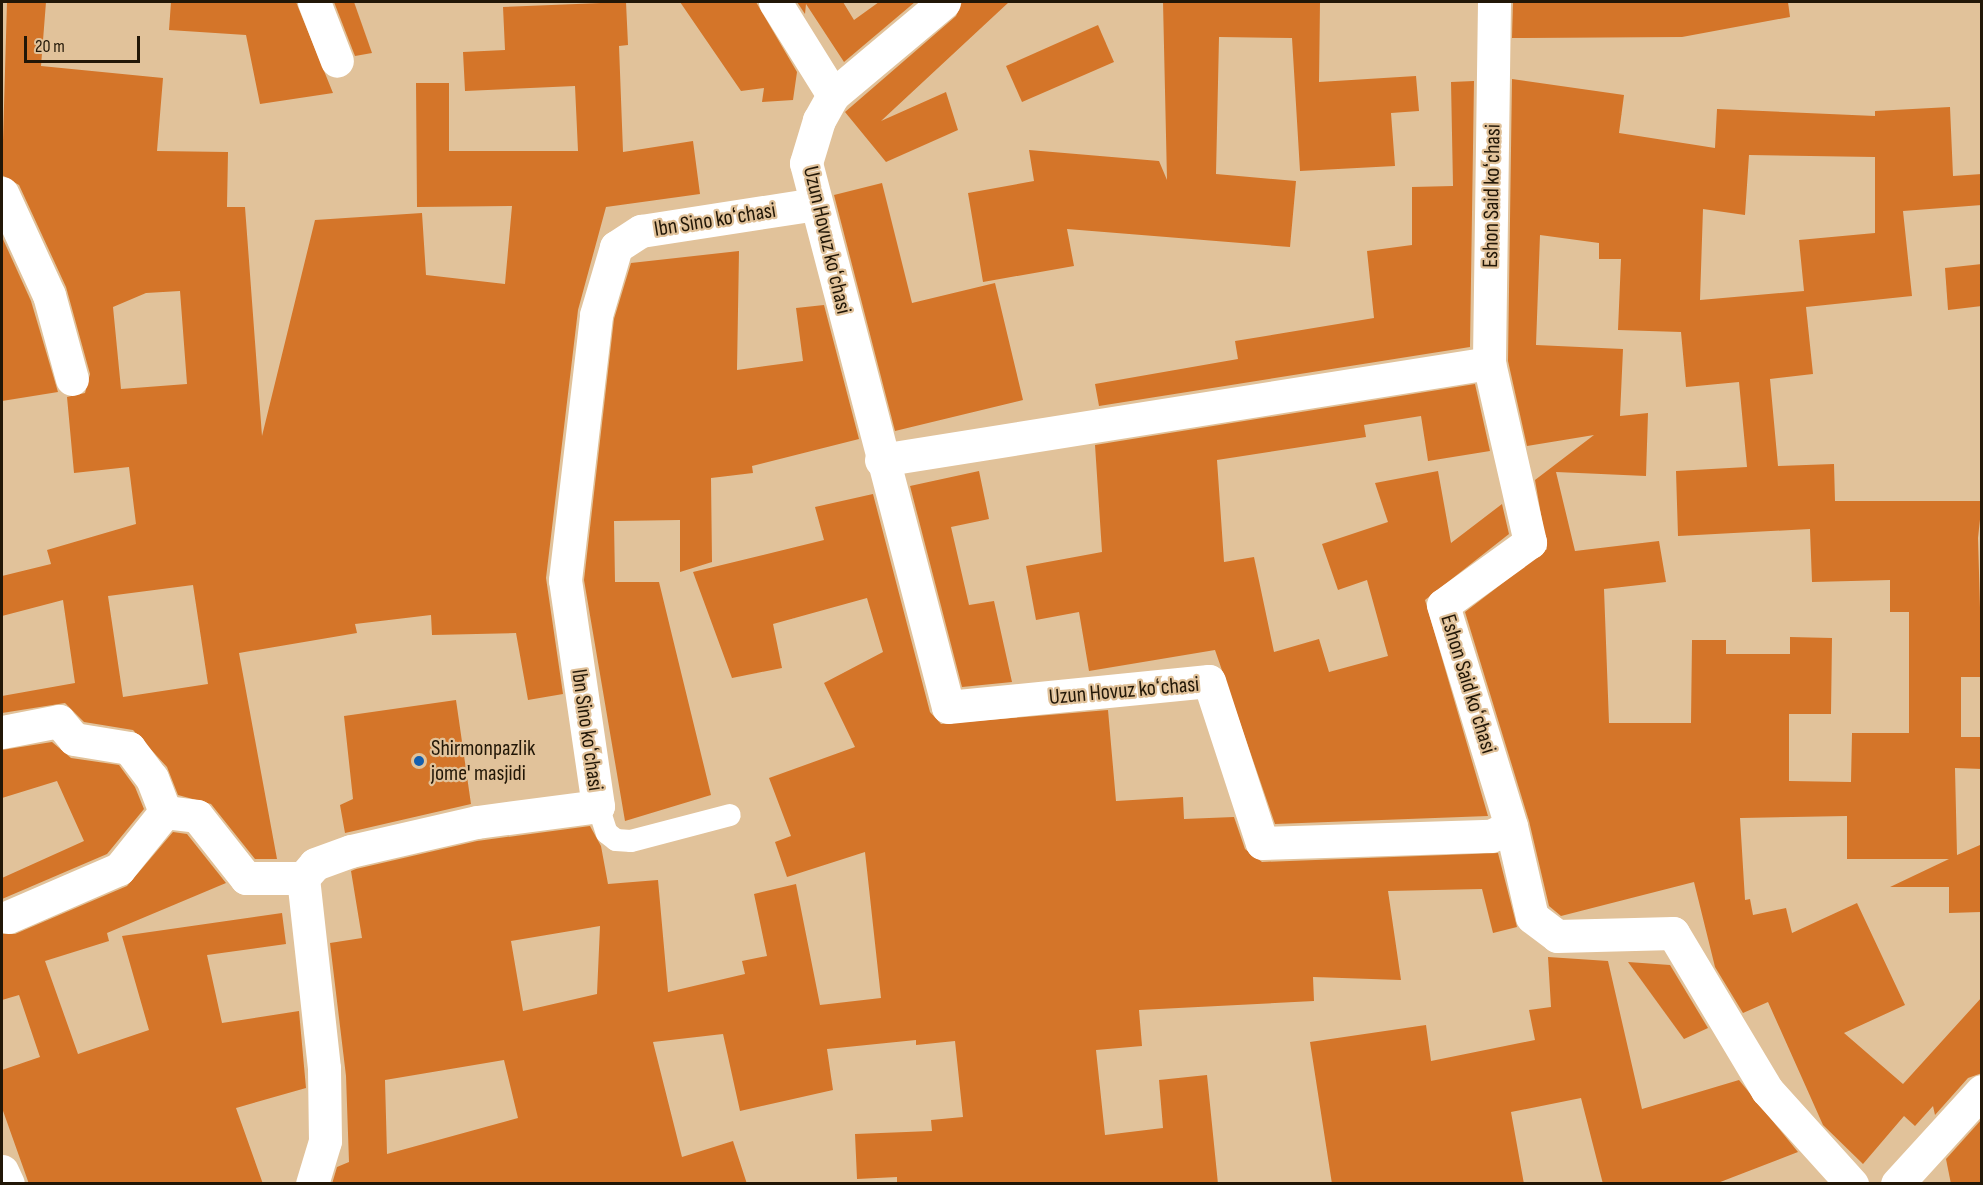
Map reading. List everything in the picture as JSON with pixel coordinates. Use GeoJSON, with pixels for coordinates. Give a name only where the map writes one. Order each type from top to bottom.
{"type":"FeatureCollection","features":[{"type":"Feature","properties":{"kind":"street"},"geometry":{"type":"LineString","coordinates":[[314,2],[338,62]]}},
{"type":"Feature","properties":{"kind":"street"},"geometry":{"type":"LineString","coordinates":[[775,2],[832,95]]}},
{"type":"Feature","properties":{"kind":"street","name":"Uzun Hovuz koʻchasi"},"geometry":{"type":"LineString","coordinates":[[944,2],[832,95],[819,120],[806,163],[814,204],[948,707],[1209,681],[1262,843],[1491,836],[1511,826]]}},
{"type":"Feature","properties":{"kind":"street","name":"Eshon Said koʻchasi"},"geometry":{"type":"LineString","coordinates":[[1494,2],[1490,363],[1530,542],[1443,604],[1511,826],[1532,917],[1557,936],[1673,933],[1767,1090],[1852,1184]]}},
{"type":"Feature","properties":{"kind":"street"},"geometry":{"type":"LineString","coordinates":[[2,193],[50,295],[72,379]]}},
{"type":"Feature","properties":{"kind":"street","name":"Ibn Sino koʻchasi"},"geometry":{"type":"LineString","coordinates":[[303,878],[315,864],[351,851],[477,822],[598,806],[565,580],[596,315],[616,247],[641,231],[814,204]]}},
{"type":"Feature","properties":{"kind":"street"},"geometry":{"type":"LineString","coordinates":[[881,460],[1490,363]]}},
{"type":"Feature","properties":{"kind":"street"},"geometry":{"type":"LineString","coordinates":[[2,732],[59,721],[74,739],[129,748],[152,778],[165,812]]}},
{"type":"Feature","properties":{"kind":"street"},"geometry":{"type":"LineString","coordinates":[[165,812],[197,816],[246,878],[303,878],[324,1068],[325,1141],[312,1184]]}},
{"type":"Feature","properties":{"kind":"street"},"geometry":{"type":"LineString","coordinates":[[8,917],[71,894],[119,869],[165,812]]}},
{"type":"Feature","properties":{"kind":"street"},"geometry":{"type":"LineString","coordinates":[[1898,1184],[1982,1091]]}},
{"type":"Feature","properties":{"kind":"street"},"geometry":{"type":"LineString","coordinates":[[2,1171],[8,1184]]}},
{"type":"Feature","properties":{"kind":"lane"},"geometry":{"type":"LineString","coordinates":[[598,806],[607,833],[616,840],[631,841],[730,815]]}},
{"type":"Feature","properties":{"kind":"building"},"geometry":{"type":"Polygon","coordinates":[[[7,2],[46,2],[41,66],[163,78],[157,151],[228,152],[227,207],[245,207],[262,436],[315,220],[422,213],[426,275],[505,284],[512,206],[417,207],[416,83],[449,83],[449,151],[578,151],[575,86],[465,91],[463,52],[505,50],[503,7],[626,2],[628,45],[619,46],[623,152],[693,141],[700,194],[606,207],[578,310],[546,578],[563,694],[528,700],[516,633],[432,635],[431,615],[355,624],[357,633],[239,653],[277,859],[255,859],[211,804],[178,795],[167,767],[133,730],[84,722],[65,703],[2,713],[2,696],[75,683],[63,600],[2,616],[2,576],[51,564],[47,550],[136,524],[129,467],[74,473],[67,397],[85,393],[90,374],[66,287],[19,185],[2,175],[7,2]],[[180,291],[146,293],[113,307],[121,389],[187,384],[180,291]],[[193,585],[108,596],[123,697],[208,684],[193,585]]]}},
{"type":"Feature","properties":{"kind":"building"},"geometry":{"type":"Polygon","coordinates":[[[171,2],[296,2],[333,93],[260,104],[246,35],[169,30],[171,2]]]}},
{"type":"Feature","properties":{"kind":"building"},"geometry":{"type":"Polygon","coordinates":[[[334,2],[354,2],[372,53],[355,56],[334,2]]]}},
{"type":"Feature","properties":{"kind":"building"},"geometry":{"type":"Polygon","coordinates":[[[680,2],[756,2],[797,72],[793,100],[762,102],[764,88],[741,91],[680,2]]]}},
{"type":"Feature","properties":{"kind":"building"},"geometry":{"type":"Polygon","coordinates":[[[797,2],[843,2],[854,20],[879,2],[915,2],[844,62],[806,4],[805,14],[797,2]]]}},
{"type":"Feature","properties":{"kind":"building"},"geometry":{"type":"Polygon","coordinates":[[[962,2],[1009,2],[881,121],[946,92],[958,130],[886,162],[845,112],[956,16],[962,2]]]}},
{"type":"Feature","properties":{"kind":"building"},"geometry":{"type":"Polygon","coordinates":[[[1163,2],[1320,2],[1319,82],[1416,76],[1419,111],[1391,113],[1395,166],[1300,171],[1292,38],[1219,37],[1216,174],[1296,181],[1290,247],[1067,229],[1074,266],[983,282],[968,193],[1034,181],[1029,150],[1159,161],[1167,180],[1163,2]]]}},
{"type":"Feature","properties":{"kind":"building"},"geometry":{"type":"Polygon","coordinates":[[[1513,2],[1788,2],[1790,17],[1682,37],[1512,38],[1513,2]]]}},
{"type":"Feature","properties":{"kind":"building"},"geometry":{"type":"Polygon","coordinates":[[[1098,25],[1114,62],[1022,102],[1006,66],[1098,25]]]}},
{"type":"Feature","properties":{"kind":"building"},"geometry":{"type":"Polygon","coordinates":[[[1512,79],[1624,95],[1619,133],[1715,148],[1717,109],[1875,116],[1875,111],[1950,107],[1953,176],[1982,174],[1982,205],[1903,211],[1912,296],[1806,307],[1813,374],[1770,379],[1778,466],[1834,464],[1835,501],[1982,501],[1978,538],[1982,677],[1961,677],[1961,737],[1982,737],[1982,769],[1955,768],[1957,855],[1980,845],[1981,912],[1949,913],[1949,887],[1890,887],[1949,859],[1847,859],[1847,816],[1740,818],[1745,900],[1750,899],[1753,915],[1786,908],[1792,933],[1857,903],[1905,1005],[1844,1033],[1903,1084],[1982,997],[1982,1073],[1968,1078],[1935,1115],[1933,1106],[1915,1126],[1904,1116],[1863,1164],[1823,1125],[1768,1002],[1743,1013],[1715,967],[1694,882],[1561,916],[1549,906],[1529,821],[1465,612],[1547,549],[1535,480],[1594,435],[1527,446],[1508,361],[1512,79]],[[1749,155],[1745,215],[1703,209],[1700,300],[1804,291],[1799,240],[1875,233],[1875,157],[1749,155]],[[1540,235],[1536,345],[1623,349],[1620,416],[1648,413],[1646,476],[1556,472],[1575,551],[1659,541],[1666,582],[1604,589],[1609,723],[1691,723],[1692,640],[1726,640],[1726,654],[1790,654],[1790,637],[1832,638],[1831,714],[1789,714],[1789,781],[1851,782],[1852,733],[1909,733],[1909,612],[1890,612],[1890,580],[1812,582],[1810,529],[1678,536],[1676,471],[1747,467],[1739,382],[1686,387],[1681,332],[1618,330],[1621,259],[1599,259],[1599,243],[1540,235]]]}},
{"type":"Feature","properties":{"kind":"building"},"geometry":{"type":"Polygon","coordinates":[[[1474,81],[1470,347],[1099,406],[1095,384],[1238,359],[1235,341],[1374,318],[1367,251],[1412,245],[1412,187],[1453,186],[1451,82],[1474,81]]]}},
{"type":"Feature","properties":{"kind":"building"},"geometry":{"type":"Polygon","coordinates":[[[882,183],[912,303],[995,283],[1023,400],[895,431],[834,195],[882,183]]]}},
{"type":"Feature","properties":{"kind":"building"},"geometry":{"type":"Polygon","coordinates":[[[2,237],[31,301],[58,392],[2,401],[2,237]]]}},
{"type":"Feature","properties":{"kind":"building"},"geometry":{"type":"Polygon","coordinates":[[[739,251],[737,370],[803,361],[796,308],[824,305],[859,439],[752,466],[753,473],[711,478],[712,562],[680,572],[680,520],[614,521],[615,582],[659,582],[711,795],[625,821],[584,580],[614,319],[631,263],[739,251]]]}},
{"type":"Feature","properties":{"kind":"building"},"geometry":{"type":"Polygon","coordinates":[[[1982,264],[1982,306],[1948,310],[1945,268],[1982,264]]]}},
{"type":"Feature","properties":{"kind":"building"},"geometry":{"type":"Polygon","coordinates":[[[1475,384],[1490,451],[1428,461],[1421,416],[1364,425],[1366,437],[1217,460],[1224,562],[1254,557],[1274,652],[1319,639],[1329,672],[1388,656],[1367,580],[1338,590],[1322,544],[1388,522],[1375,483],[1438,471],[1451,543],[1502,504],[1509,534],[1425,600],[1488,816],[1275,824],[1215,650],[1089,671],[1079,612],[1036,620],[1026,566],[1102,552],[1095,445],[1475,384]]]}},
{"type":"Feature","properties":{"kind":"building"},"geometry":{"type":"Polygon","coordinates":[[[979,471],[989,519],[951,527],[969,605],[994,601],[1012,682],[962,687],[910,486],[979,471]]]}},
{"type":"Feature","properties":{"kind":"building"},"geometry":{"type":"Polygon","coordinates":[[[873,494],[930,712],[941,724],[1108,710],[1116,801],[1183,797],[1184,819],[1234,817],[1245,849],[1262,862],[1498,853],[1517,927],[1493,933],[1482,889],[1388,891],[1401,980],[1313,977],[1314,1001],[1139,1010],[1142,1046],[1096,1050],[1105,1135],[1163,1128],[1159,1080],[1207,1075],[1218,1184],[897,1184],[897,1177],[857,1179],[855,1134],[932,1131],[931,1120],[963,1117],[955,1041],[916,1045],[916,1040],[827,1049],[833,1090],[740,1111],[723,1034],[653,1042],[682,1157],[733,1141],[747,1184],[332,1184],[337,1167],[349,1162],[346,1076],[330,943],[362,938],[351,871],[356,869],[477,841],[590,826],[601,846],[608,884],[658,880],[668,992],[745,974],[742,961],[767,956],[754,894],[796,884],[820,1005],[881,998],[865,852],[787,877],[775,842],[791,836],[769,778],[855,747],[824,683],[883,652],[867,598],[773,624],[782,668],[732,678],[693,572],[824,540],[815,507],[873,494]],[[600,926],[511,941],[523,1011],[597,994],[600,926]],[[504,1060],[385,1080],[387,1154],[518,1118],[504,1060]]]}},
{"type":"Feature","properties":{"kind":"building","name":"Shirmonpazlik jome' masjidi"},"geometry":{"type":"Polygon","coordinates":[[[456,700],[471,804],[345,833],[340,805],[353,799],[344,716],[456,700]]]}},
{"type":"Feature","properties":{"kind":"building"},"geometry":{"type":"Polygon","coordinates":[[[52,742],[71,758],[119,765],[135,787],[144,809],[107,854],[2,899],[2,878],[84,841],[57,781],[2,798],[2,750],[52,742]]]}},
{"type":"Feature","properties":{"kind":"building"},"geometry":{"type":"Polygon","coordinates":[[[173,832],[187,834],[226,883],[107,933],[109,941],[45,961],[78,1054],[149,1030],[122,936],[282,913],[286,944],[207,955],[222,1023],[299,1011],[306,1088],[236,1108],[263,1184],[29,1184],[2,1108],[2,1070],[40,1057],[19,995],[2,1000],[2,934],[15,934],[127,886],[173,832]]]}},
{"type":"Feature","properties":{"kind":"building"},"geometry":{"type":"Polygon","coordinates":[[[1548,957],[1608,961],[1642,1109],[1739,1080],[1798,1152],[1715,1184],[1603,1184],[1581,1098],[1511,1112],[1524,1184],[1332,1184],[1310,1042],[1426,1025],[1431,1061],[1535,1040],[1529,1010],[1551,1007],[1548,957]]]}},
{"type":"Feature","properties":{"kind":"building"},"geometry":{"type":"Polygon","coordinates":[[[1628,962],[1670,965],[1708,1028],[1684,1039],[1628,962]]]}},
{"type":"Feature","properties":{"kind":"building"},"geometry":{"type":"Polygon","coordinates":[[[1982,1119],[1982,1184],[1951,1184],[1946,1159],[1982,1119]]]}},
{"type":"Feature","properties":{"kind":"place","name":"Shirmonpazlik jome' masjidi"},"geometry":{"type":"Point","coordinates":[419,761]}}]}
